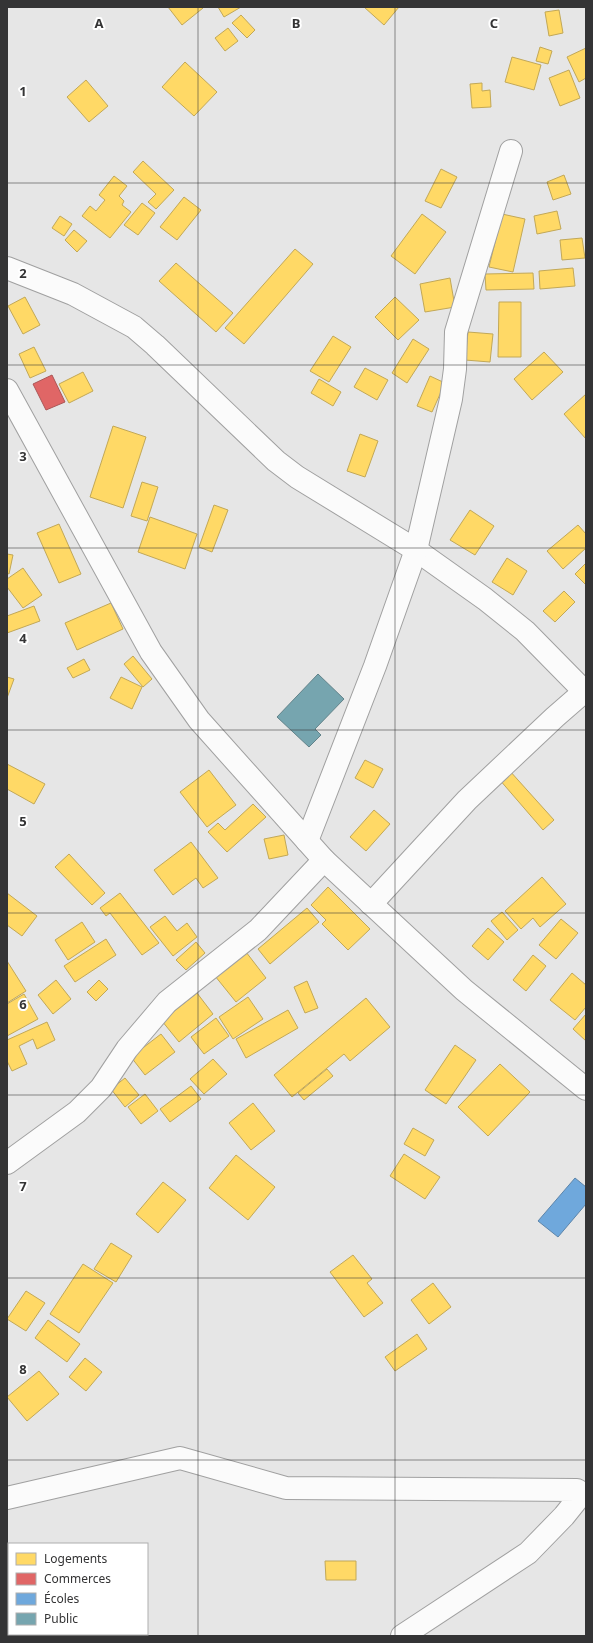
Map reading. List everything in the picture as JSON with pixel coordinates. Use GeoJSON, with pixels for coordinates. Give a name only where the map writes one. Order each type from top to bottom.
{"type":"FeatureCollection","features":[{"type":"Feature","properties":{"kind":"street"},"geometry":{"type":"LineString","coordinates":[[307,841],[375,666],[416,550],[451,399],[455,369],[456,332],[511,151]]}},
{"type":"Feature","properties":{"kind":"street"},"geometry":{"type":"LineString","coordinates":[[7,268],[73,294],[134,327],[155,345],[276,461],[297,477],[416,550],[485,599],[525,631],[585,691],[467,800],[371,904]]}},
{"type":"Feature","properties":{"kind":"street"},"geometry":{"type":"LineString","coordinates":[[7,390],[151,652],[199,720],[324,860],[464,990],[586,1089]]}},
{"type":"Feature","properties":{"kind":"street"},"geometry":{"type":"LineString","coordinates":[[7,1163],[77,1112],[101,1088],[127,1049],[167,1002],[258,930],[324,860]]}},
{"type":"Feature","properties":{"kind":"street"},"geometry":{"type":"LineString","coordinates":[[7,1498],[180,1458],[286,1488],[577,1490],[580,1492],[576,1501],[564,1516],[528,1553],[402,1636]]}},
{"type":"Feature","properties":{"kind":"building: Logements"},"geometry":{"type":"Polygon","coordinates":[[[168,7],[202,7],[203,8],[182,25],[168,7]]]}},
{"type":"Feature","properties":{"kind":"building: Logements"},"geometry":{"type":"Polygon","coordinates":[[[218,7],[241,7],[224,17],[218,7]]]}},
{"type":"Feature","properties":{"kind":"building: Logements"},"geometry":{"type":"Polygon","coordinates":[[[364,7],[399,7],[384,25],[364,7]]]}},
{"type":"Feature","properties":{"kind":"building: Logements"},"geometry":{"type":"Polygon","coordinates":[[[559,10],[563,33],[549,36],[545,12],[559,10]]]}},
{"type":"Feature","properties":{"kind":"building: Logements"},"geometry":{"type":"Polygon","coordinates":[[[241,15],[255,30],[247,38],[232,23],[241,15]]]}},
{"type":"Feature","properties":{"kind":"building: Logements"},"geometry":{"type":"Polygon","coordinates":[[[228,28],[238,41],[225,51],[215,38],[228,28]]]}},
{"type":"Feature","properties":{"kind":"building: Logements"},"geometry":{"type":"Polygon","coordinates":[[[540,47],[552,51],[548,64],[536,61],[540,47]]]}},
{"type":"Feature","properties":{"kind":"building: Logements"},"geometry":{"type":"Polygon","coordinates":[[[586,48],[586,78],[579,82],[567,57],[586,48]]]}},
{"type":"Feature","properties":{"kind":"building: Logements"},"geometry":{"type":"Polygon","coordinates":[[[512,57],[541,65],[534,90],[505,82],[512,57]]]}},
{"type":"Feature","properties":{"kind":"building: Logements"},"geometry":{"type":"Polygon","coordinates":[[[185,62],[217,92],[194,116],[162,87],[185,62]]]}},
{"type":"Feature","properties":{"kind":"building: Logements"},"geometry":{"type":"Polygon","coordinates":[[[569,70],[580,98],[560,106],[549,78],[569,70]]]}},
{"type":"Feature","properties":{"kind":"building: Logements"},"geometry":{"type":"Polygon","coordinates":[[[86,80],[108,106],[89,122],[67,97],[86,80]]]}},
{"type":"Feature","properties":{"kind":"building: Logements"},"geometry":{"type":"Polygon","coordinates":[[[482,83],[482,91],[490,90],[491,107],[472,108],[470,84],[482,83]]]}},
{"type":"Feature","properties":{"kind":"building: Logements"},"geometry":{"type":"Polygon","coordinates":[[[143,161],[174,190],[156,209],[148,202],[156,194],[133,172],[143,161]]]}},
{"type":"Feature","properties":{"kind":"building: Logements"},"geometry":{"type":"Polygon","coordinates":[[[441,169],[457,177],[441,208],[425,201],[441,169]]]}},
{"type":"Feature","properties":{"kind":"building: Logements"},"geometry":{"type":"Polygon","coordinates":[[[564,175],[571,194],[553,200],[547,182],[564,175]]]}},
{"type":"Feature","properties":{"kind":"building: Logements"},"geometry":{"type":"Polygon","coordinates":[[[114,176],[127,186],[119,196],[124,201],[122,205],[131,212],[110,238],[82,216],[90,206],[96,211],[105,200],[99,195],[114,176]]]}},
{"type":"Feature","properties":{"kind":"building: Logements"},"geometry":{"type":"Polygon","coordinates":[[[184,197],[201,210],[177,240],[160,227],[184,197]]]}},
{"type":"Feature","properties":{"kind":"building: Logements"},"geometry":{"type":"Polygon","coordinates":[[[142,203],[155,213],[138,235],[124,225],[142,203]]]}},
{"type":"Feature","properties":{"kind":"building: Logements"},"geometry":{"type":"Polygon","coordinates":[[[557,211],[561,229],[537,234],[534,216],[557,211]]]}},
{"type":"Feature","properties":{"kind":"building: Logements"},"geometry":{"type":"Polygon","coordinates":[[[422,214],[446,232],[415,274],[391,256],[422,214]]]}},
{"type":"Feature","properties":{"kind":"building: Logements"},"geometry":{"type":"Polygon","coordinates":[[[502,214],[525,219],[513,272],[489,267],[502,214]]]}},
{"type":"Feature","properties":{"kind":"building: Logements"},"geometry":{"type":"Polygon","coordinates":[[[60,216],[72,224],[64,236],[52,228],[60,216]]]}},
{"type":"Feature","properties":{"kind":"building: Logements"},"geometry":{"type":"Polygon","coordinates":[[[74,230],[87,241],[77,252],[65,240],[74,230]]]}},
{"type":"Feature","properties":{"kind":"building: Logements"},"geometry":{"type":"Polygon","coordinates":[[[582,238],[585,258],[562,260],[560,240],[582,238]]]}},
{"type":"Feature","properties":{"kind":"building: Logements"},"geometry":{"type":"Polygon","coordinates":[[[295,249],[313,264],[244,344],[225,328],[295,249]]]}},
{"type":"Feature","properties":{"kind":"building: Logements"},"geometry":{"type":"Polygon","coordinates":[[[176,263],[233,313],[216,332],[159,281],[176,263]]]}},
{"type":"Feature","properties":{"kind":"building: Logements"},"geometry":{"type":"Polygon","coordinates":[[[573,268],[575,286],[540,289],[539,271],[573,268]]]}},
{"type":"Feature","properties":{"kind":"building: Logements"},"geometry":{"type":"Polygon","coordinates":[[[533,273],[534,289],[486,290],[485,274],[533,273]]]}},
{"type":"Feature","properties":{"kind":"building: Logements"},"geometry":{"type":"Polygon","coordinates":[[[450,278],[455,307],[425,312],[420,284],[450,278]]]}},
{"type":"Feature","properties":{"kind":"building: Logements"},"geometry":{"type":"Polygon","coordinates":[[[25,297],[40,325],[23,334],[8,306],[25,297]]]}},
{"type":"Feature","properties":{"kind":"building: Logements"},"geometry":{"type":"Polygon","coordinates":[[[395,297],[419,320],[398,340],[375,317],[395,297]]]}},
{"type":"Feature","properties":{"kind":"building: Logements"},"geometry":{"type":"Polygon","coordinates":[[[499,302],[521,302],[521,357],[498,357],[499,302]]]}},
{"type":"Feature","properties":{"kind":"building: Logements"},"geometry":{"type":"Polygon","coordinates":[[[468,332],[493,334],[490,362],[465,360],[468,332]]]}},
{"type":"Feature","properties":{"kind":"building: Logements"},"geometry":{"type":"Polygon","coordinates":[[[333,336],[351,347],[329,382],[310,371],[333,336]]]}},
{"type":"Feature","properties":{"kind":"building: Logements"},"geometry":{"type":"Polygon","coordinates":[[[413,339],[429,349],[407,383],[392,373],[413,339]]]}},
{"type":"Feature","properties":{"kind":"building: Logements"},"geometry":{"type":"Polygon","coordinates":[[[34,347],[46,371],[30,378],[19,354],[34,347]]]}},
{"type":"Feature","properties":{"kind":"building: Logements"},"geometry":{"type":"Polygon","coordinates":[[[544,352],[563,372],[532,400],[514,379],[544,352]]]}},
{"type":"Feature","properties":{"kind":"building: Logements"},"geometry":{"type":"Polygon","coordinates":[[[365,368],[388,380],[377,400],[354,387],[365,368]]]}},
{"type":"Feature","properties":{"kind":"building: Logements"},"geometry":{"type":"Polygon","coordinates":[[[83,372],[93,391],[69,403],[59,384],[83,372]]]}},
{"type":"Feature","properties":{"kind":"building: Logements"},"geometry":{"type":"Polygon","coordinates":[[[430,376],[445,383],[432,412],[417,406],[430,376]]]}},
{"type":"Feature","properties":{"kind":"building: Logements"},"geometry":{"type":"Polygon","coordinates":[[[319,379],[341,392],[333,406],[311,393],[319,379]]]}},
{"type":"Feature","properties":{"kind":"building: Logements"},"geometry":{"type":"Polygon","coordinates":[[[586,394],[586,439],[564,414],[586,394]]]}},
{"type":"Feature","properties":{"kind":"building: Logements"},"geometry":{"type":"Polygon","coordinates":[[[113,426],[146,437],[123,508],[90,497],[113,426]]]}},
{"type":"Feature","properties":{"kind":"building: Logements"},"geometry":{"type":"Polygon","coordinates":[[[360,434],[378,441],[365,477],[347,471],[360,434]]]}},
{"type":"Feature","properties":{"kind":"building: Logements"},"geometry":{"type":"Polygon","coordinates":[[[142,482],[158,487],[147,521],[131,516],[142,482]]]}},
{"type":"Feature","properties":{"kind":"building: Logements"},"geometry":{"type":"Polygon","coordinates":[[[214,505],[228,510],[212,552],[199,547],[214,505]]]}},
{"type":"Feature","properties":{"kind":"building: Logements"},"geometry":{"type":"Polygon","coordinates":[[[470,510],[494,526],[475,555],[450,540],[470,510]]]}},
{"type":"Feature","properties":{"kind":"building: Logements"},"geometry":{"type":"Polygon","coordinates":[[[150,517],[197,534],[185,569],[138,552],[150,517]]]}},
{"type":"Feature","properties":{"kind":"building: Logements"},"geometry":{"type":"Polygon","coordinates":[[[59,524],[81,574],[59,583],[37,533],[59,524]]]}},
{"type":"Feature","properties":{"kind":"building: Logements"},"geometry":{"type":"Polygon","coordinates":[[[578,525],[586,534],[586,548],[563,569],[547,551],[578,525]]]}},
{"type":"Feature","properties":{"kind":"building: Logements"},"geometry":{"type":"Polygon","coordinates":[[[7,554],[13,555],[9,574],[7,573],[7,554]]]}},
{"type":"Feature","properties":{"kind":"building: Logements"},"geometry":{"type":"Polygon","coordinates":[[[507,558],[527,571],[513,595],[492,582],[507,558]]]}},
{"type":"Feature","properties":{"kind":"building: Logements"},"geometry":{"type":"Polygon","coordinates":[[[586,563],[586,585],[575,574],[586,563]]]}},
{"type":"Feature","properties":{"kind":"building: Logements"},"geometry":{"type":"Polygon","coordinates":[[[23,568],[42,595],[23,608],[7,587],[7,579],[23,568]]]}},
{"type":"Feature","properties":{"kind":"building: Logements"},"geometry":{"type":"Polygon","coordinates":[[[564,591],[575,602],[555,622],[543,611],[564,591]]]}},
{"type":"Feature","properties":{"kind":"building: Logements"},"geometry":{"type":"Polygon","coordinates":[[[111,603],[123,629],[77,650],[65,623],[111,603]]]}},
{"type":"Feature","properties":{"kind":"building: Logements"},"geometry":{"type":"Polygon","coordinates":[[[34,606],[40,621],[7,633],[7,616],[34,606]]]}},
{"type":"Feature","properties":{"kind":"building: Logements"},"geometry":{"type":"Polygon","coordinates":[[[133,656],[152,679],[143,687],[124,664],[133,656]]]}},
{"type":"Feature","properties":{"kind":"building: Logements"},"geometry":{"type":"Polygon","coordinates":[[[84,659],[90,670],[73,678],[67,668],[84,659]]]}},
{"type":"Feature","properties":{"kind":"building: Logements"},"geometry":{"type":"Polygon","coordinates":[[[7,677],[14,679],[7,698],[7,677]]]}},
{"type":"Feature","properties":{"kind":"building: Logements"},"geometry":{"type":"Polygon","coordinates":[[[121,677],[142,687],[132,709],[110,698],[121,677]]]}},
{"type":"Feature","properties":{"kind":"building: Logements"},"geometry":{"type":"Polygon","coordinates":[[[365,760],[383,769],[373,788],[355,778],[365,760]]]}},
{"type":"Feature","properties":{"kind":"building: Logements"},"geometry":{"type":"Polygon","coordinates":[[[7,764],[45,784],[34,804],[7,789],[7,764]]]}},
{"type":"Feature","properties":{"kind":"building: Logements"},"geometry":{"type":"Polygon","coordinates":[[[209,770],[236,805],[207,827],[180,792],[209,770]]]}},
{"type":"Feature","properties":{"kind":"building: Logements"},"geometry":{"type":"Polygon","coordinates":[[[509,770],[554,820],[543,830],[499,779],[509,770]]]}},
{"type":"Feature","properties":{"kind":"building: Logements"},"geometry":{"type":"Polygon","coordinates":[[[253,804],[266,817],[227,852],[208,832],[218,823],[225,830],[253,804]]]}},
{"type":"Feature","properties":{"kind":"building: Logements"},"geometry":{"type":"Polygon","coordinates":[[[374,810],[390,824],[366,851],[350,837],[374,810]]]}},
{"type":"Feature","properties":{"kind":"building: Logements"},"geometry":{"type":"Polygon","coordinates":[[[284,835],[288,855],[269,859],[264,839],[284,835]]]}},
{"type":"Feature","properties":{"kind":"building: Logements"},"geometry":{"type":"Polygon","coordinates":[[[191,842],[218,878],[203,888],[196,878],[173,895],[154,870],[191,842]]]}},
{"type":"Feature","properties":{"kind":"building: Logements"},"geometry":{"type":"Polygon","coordinates":[[[69,854],[105,893],[92,905],[55,867],[69,854]]]}},
{"type":"Feature","properties":{"kind":"building: Logements"},"geometry":{"type":"Polygon","coordinates":[[[542,877],[566,904],[540,927],[533,918],[521,929],[505,911],[542,877]]]}},
{"type":"Feature","properties":{"kind":"building: Logements"},"geometry":{"type":"Polygon","coordinates":[[[328,887],[370,929],[348,950],[322,924],[326,920],[311,905],[328,887]]]}},
{"type":"Feature","properties":{"kind":"building: Logements"},"geometry":{"type":"Polygon","coordinates":[[[7,893],[37,916],[22,936],[7,925],[7,893]]]}},
{"type":"Feature","properties":{"kind":"building: Logements"},"geometry":{"type":"Polygon","coordinates":[[[120,893],[159,943],[142,955],[110,913],[106,916],[100,908],[120,893]]]}},
{"type":"Feature","properties":{"kind":"building: Logements"},"geometry":{"type":"Polygon","coordinates":[[[307,908],[319,922],[270,964],[258,949],[307,908]]]}},
{"type":"Feature","properties":{"kind":"building: Logements"},"geometry":{"type":"Polygon","coordinates":[[[502,912],[518,930],[507,940],[491,921],[502,912]]]}},
{"type":"Feature","properties":{"kind":"building: Logements"},"geometry":{"type":"Polygon","coordinates":[[[165,916],[177,931],[187,923],[197,937],[173,956],[150,927],[165,916]]]}},
{"type":"Feature","properties":{"kind":"building: Logements"},"geometry":{"type":"Polygon","coordinates":[[[561,919],[578,933],[556,959],[539,945],[561,919]]]}},
{"type":"Feature","properties":{"kind":"building: Logements"},"geometry":{"type":"Polygon","coordinates":[[[82,922],[95,942],[68,960],[55,940],[82,922]]]}},
{"type":"Feature","properties":{"kind":"building: Logements"},"geometry":{"type":"Polygon","coordinates":[[[488,928],[504,942],[488,960],[472,946],[488,928]]]}},
{"type":"Feature","properties":{"kind":"building: Logements"},"geometry":{"type":"Polygon","coordinates":[[[106,939],[116,955],[75,982],[64,966],[106,939]]]}},
{"type":"Feature","properties":{"kind":"building: Logements"},"geometry":{"type":"Polygon","coordinates":[[[196,942],[205,953],[186,970],[176,960],[196,942]]]}},
{"type":"Feature","properties":{"kind":"building: Logements"},"geometry":{"type":"Polygon","coordinates":[[[246,952],[266,978],[236,1002],[215,976],[246,952]]]}},
{"type":"Feature","properties":{"kind":"building: Logements"},"geometry":{"type":"Polygon","coordinates":[[[533,955],[546,966],[526,991],[513,980],[533,955]]]}},
{"type":"Feature","properties":{"kind":"building: Logements"},"geometry":{"type":"Polygon","coordinates":[[[7,961],[26,991],[7,1003],[7,961]]]}},
{"type":"Feature","properties":{"kind":"building: Logements"},"geometry":{"type":"Polygon","coordinates":[[[572,973],[586,985],[586,1007],[575,1020],[550,1000],[572,973]]]}},
{"type":"Feature","properties":{"kind":"building: Logements"},"geometry":{"type":"Polygon","coordinates":[[[56,980],[71,999],[53,1014],[38,995],[56,980]]]}},
{"type":"Feature","properties":{"kind":"building: Logements"},"geometry":{"type":"Polygon","coordinates":[[[99,980],[108,989],[96,1001],[87,992],[99,980]]]}},
{"type":"Feature","properties":{"kind":"building: Logements"},"geometry":{"type":"Polygon","coordinates":[[[307,981],[318,1008],[305,1013],[294,987],[307,981]]]}},
{"type":"Feature","properties":{"kind":"building: Logements"},"geometry":{"type":"Polygon","coordinates":[[[197,993],[213,1014],[179,1042],[162,1021],[197,993]]]}},
{"type":"Feature","properties":{"kind":"building: Logements"},"geometry":{"type":"Polygon","coordinates":[[[24,994],[38,1019],[7,1036],[7,1004],[24,994]]]}},
{"type":"Feature","properties":{"kind":"building: Logements"},"geometry":{"type":"Polygon","coordinates":[[[248,997],[263,1019],[233,1039],[219,1017],[248,997]]]}},
{"type":"Feature","properties":{"kind":"building: Logements"},"geometry":{"type":"Polygon","coordinates":[[[366,998],[390,1027],[350,1061],[344,1054],[292,1097],[274,1075],[366,998]]]}},
{"type":"Feature","properties":{"kind":"building: Logements"},"geometry":{"type":"Polygon","coordinates":[[[288,1010],[298,1028],[246,1058],[236,1039],[288,1010]]]}},
{"type":"Feature","properties":{"kind":"building: Logements"},"geometry":{"type":"Polygon","coordinates":[[[586,1014],[586,1041],[573,1029],[586,1014]]]}},
{"type":"Feature","properties":{"kind":"building: Logements"},"geometry":{"type":"Polygon","coordinates":[[[216,1018],[229,1036],[204,1054],[191,1037],[216,1018]]]}},
{"type":"Feature","properties":{"kind":"building: Logements"},"geometry":{"type":"Polygon","coordinates":[[[47,1022],[55,1040],[37,1049],[33,1039],[19,1046],[27,1064],[12,1071],[7,1061],[7,1040],[47,1022]]]}},
{"type":"Feature","properties":{"kind":"building: Logements"},"geometry":{"type":"Polygon","coordinates":[[[161,1034],[175,1052],[145,1075],[131,1057],[161,1034]]]}},
{"type":"Feature","properties":{"kind":"building: Logements"},"geometry":{"type":"Polygon","coordinates":[[[455,1045],[476,1060],[446,1104],[425,1090],[455,1045]]]}},
{"type":"Feature","properties":{"kind":"building: Logements"},"geometry":{"type":"Polygon","coordinates":[[[213,1059],[227,1074],[204,1094],[190,1079],[213,1059]]]}},
{"type":"Feature","properties":{"kind":"building: Logements"},"geometry":{"type":"Polygon","coordinates":[[[500,1064],[530,1092],[488,1136],[458,1107],[500,1064]]]}},
{"type":"Feature","properties":{"kind":"building: Logements"},"geometry":{"type":"Polygon","coordinates":[[[327,1069],[333,1076],[304,1100],[298,1093],[327,1069]]]}},
{"type":"Feature","properties":{"kind":"building: Logements"},"geometry":{"type":"Polygon","coordinates":[[[125,1078],[139,1095],[125,1107],[111,1089],[125,1078]]]}},
{"type":"Feature","properties":{"kind":"building: Logements"},"geometry":{"type":"Polygon","coordinates":[[[191,1086],[201,1099],[170,1122],[160,1109],[191,1086]]]}},
{"type":"Feature","properties":{"kind":"building: Logements"},"geometry":{"type":"Polygon","coordinates":[[[145,1094],[158,1111],[141,1124],[128,1107],[145,1094]]]}},
{"type":"Feature","properties":{"kind":"building: Logements"},"geometry":{"type":"Polygon","coordinates":[[[253,1103],[275,1131],[251,1150],[229,1123],[253,1103]]]}},
{"type":"Feature","properties":{"kind":"building: Logements"},"geometry":{"type":"Polygon","coordinates":[[[413,1128],[434,1140],[425,1156],[404,1144],[413,1128]]]}},
{"type":"Feature","properties":{"kind":"building: Logements"},"geometry":{"type":"Polygon","coordinates":[[[404,1154],[440,1177],[425,1199],[390,1176],[404,1154]]]}},
{"type":"Feature","properties":{"kind":"building: Logements"},"geometry":{"type":"Polygon","coordinates":[[[236,1155],[275,1187],[248,1220],[209,1188],[236,1155]]]}},
{"type":"Feature","properties":{"kind":"building: Logements"},"geometry":{"type":"Polygon","coordinates":[[[163,1182],[186,1200],[158,1233],[136,1214],[163,1182]]]}},
{"type":"Feature","properties":{"kind":"building: Logements"},"geometry":{"type":"Polygon","coordinates":[[[111,1243],[132,1256],[116,1282],[94,1269],[111,1243]]]}},
{"type":"Feature","properties":{"kind":"building: Logements"},"geometry":{"type":"Polygon","coordinates":[[[353,1255],[372,1279],[367,1283],[383,1303],[364,1317],[330,1272],[353,1255]]]}},
{"type":"Feature","properties":{"kind":"building: Logements"},"geometry":{"type":"Polygon","coordinates":[[[83,1264],[113,1283],[79,1333],[50,1314],[83,1264]]]}},
{"type":"Feature","properties":{"kind":"building: Logements"},"geometry":{"type":"Polygon","coordinates":[[[433,1283],[451,1307],[429,1324],[411,1300],[433,1283]]]}},
{"type":"Feature","properties":{"kind":"building: Logements"},"geometry":{"type":"Polygon","coordinates":[[[26,1291],[45,1303],[26,1331],[7,1319],[26,1291]]]}},
{"type":"Feature","properties":{"kind":"building: Logements"},"geometry":{"type":"Polygon","coordinates":[[[48,1320],[80,1344],[67,1362],[35,1338],[48,1320]]]}},
{"type":"Feature","properties":{"kind":"building: Logements"},"geometry":{"type":"Polygon","coordinates":[[[417,1334],[427,1349],[395,1371],[385,1357],[417,1334]]]}},
{"type":"Feature","properties":{"kind":"building: Logements"},"geometry":{"type":"Polygon","coordinates":[[[85,1358],[102,1372],[86,1391],[69,1377],[85,1358]]]}},
{"type":"Feature","properties":{"kind":"building: Logements"},"geometry":{"type":"Polygon","coordinates":[[[39,1371],[59,1394],[27,1421],[7,1397],[39,1371]]]}},
{"type":"Feature","properties":{"kind":"building: Logements"},"geometry":{"type":"Polygon","coordinates":[[[325,1561],[356,1561],[356,1580],[326,1580],[325,1561]]]}},
{"type":"Feature","properties":{"kind":"building: Commerces"},"geometry":{"type":"Polygon","coordinates":[[[52,375],[65,402],[46,410],[33,384],[52,375]]]}},
{"type":"Feature","properties":{"kind":"building: Écoles"},"geometry":{"type":"Polygon","coordinates":[[[575,1178],[586,1187],[586,1204],[558,1237],[538,1221],[575,1178]]]}},
{"type":"Feature","properties":{"kind":"building: Public"},"geometry":{"type":"Polygon","coordinates":[[[318,674],[344,699],[315,729],[321,735],[309,747],[277,717],[318,674]]]}}]}
